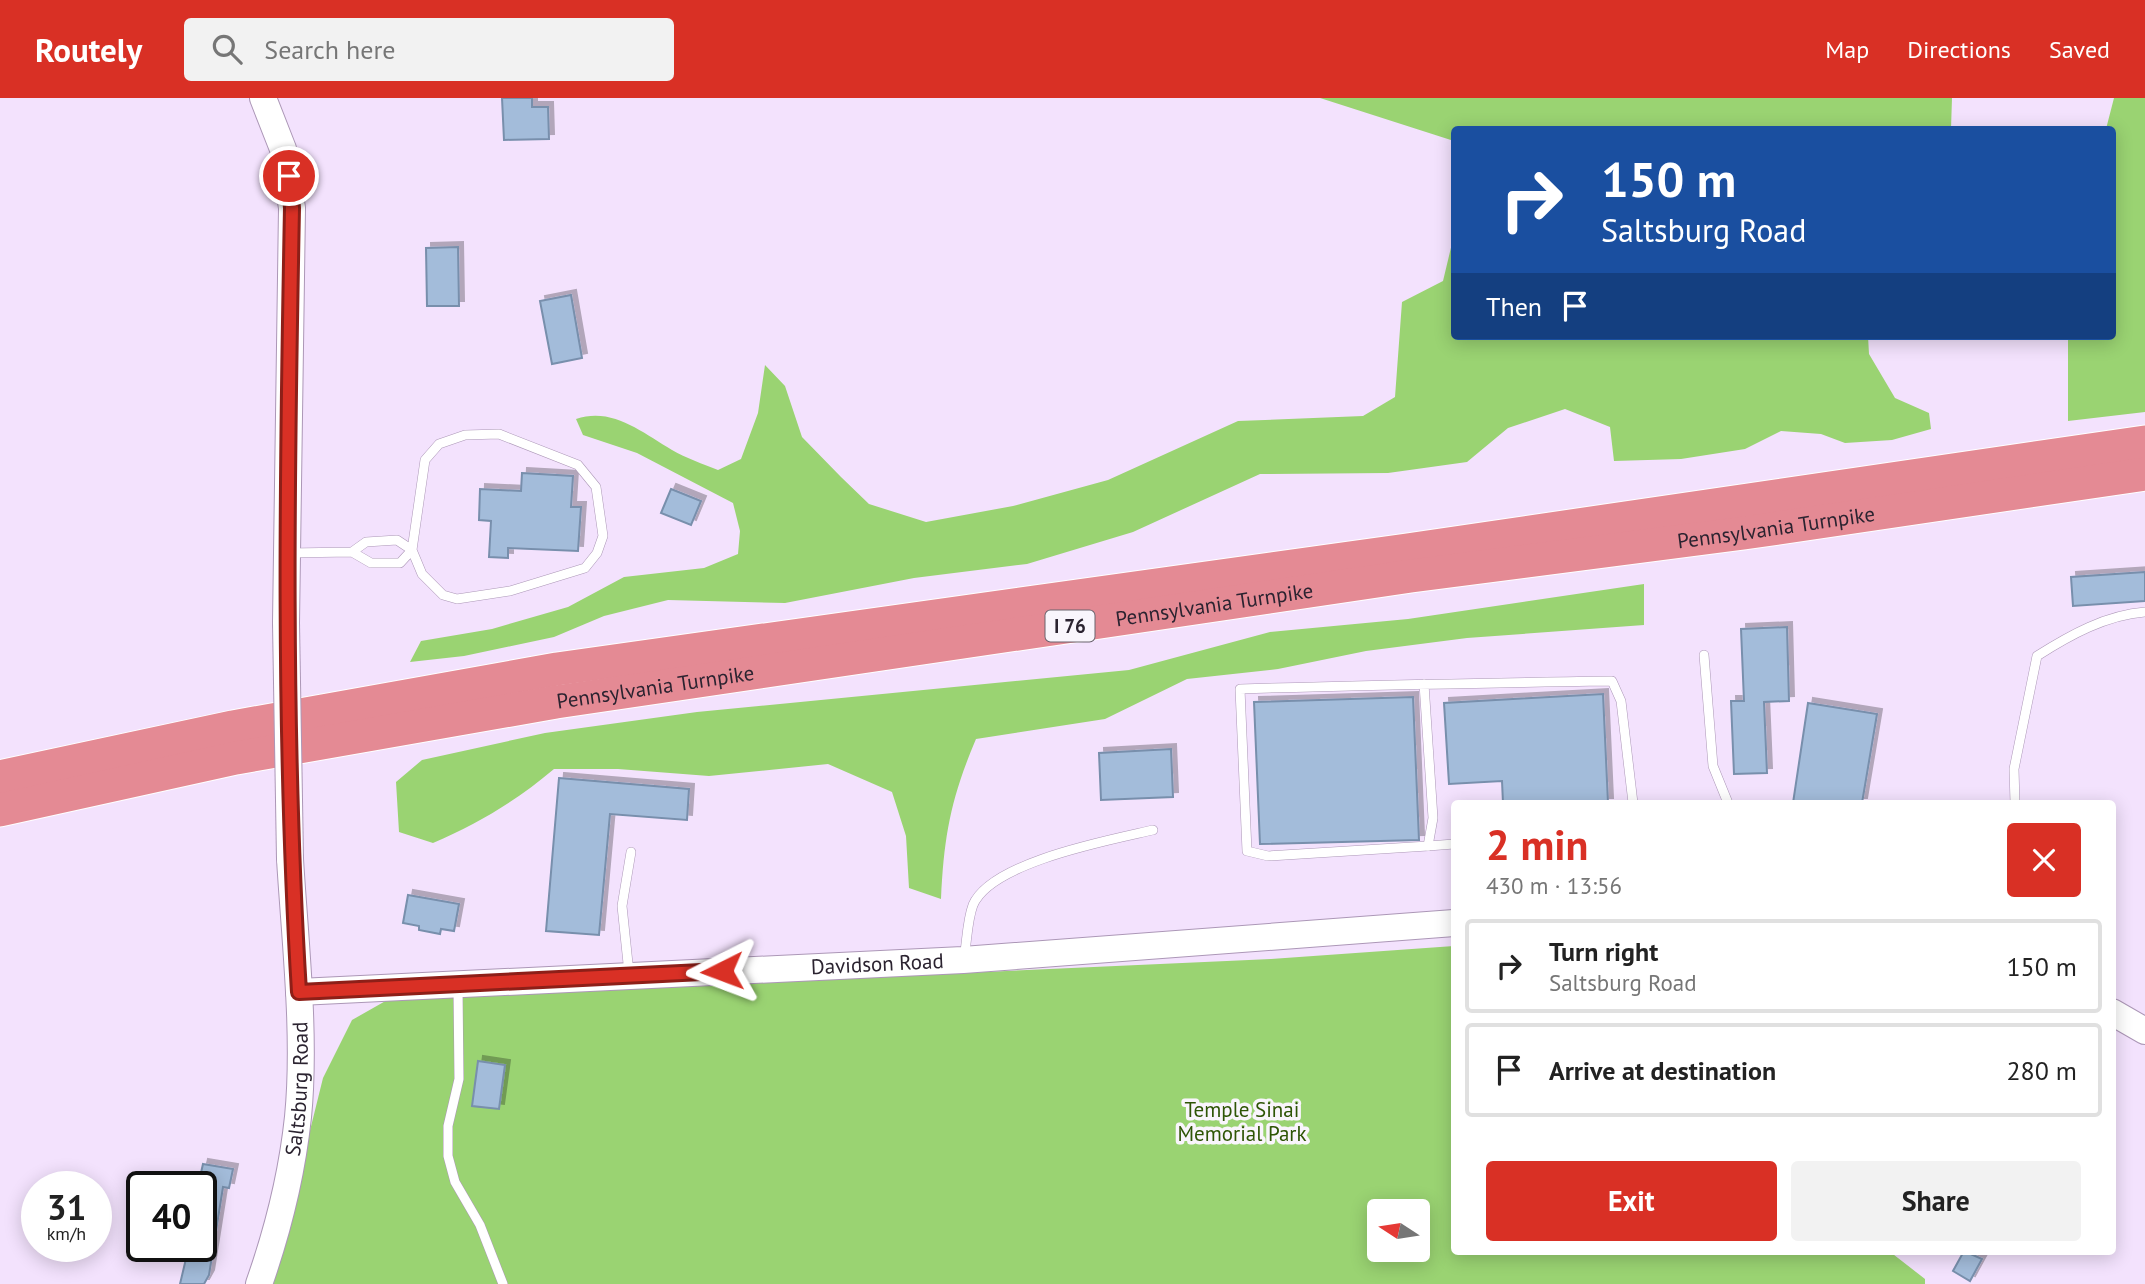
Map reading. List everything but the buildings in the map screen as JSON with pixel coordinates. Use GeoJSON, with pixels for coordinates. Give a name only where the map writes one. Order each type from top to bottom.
{"type":"FeatureCollection","features":[{"type":"Feature","properties":{"kind":"highway","name":"Pennsylvania Turnpike"},"geometry":{"type":"LineString","coordinates":[[0,777],[233,727],[557,669],[1408,550],[2145,442]]}},
{"type":"Feature","properties":{"kind":"highway","name":"Pennsylvania Turnpike"},"geometry":{"type":"LineString","coordinates":[[0,810],[236,758],[556,702],[1410,576],[1730,535],[2145,474]]}},
{"type":"Feature","properties":{"kind":"main road","name":"Saltsburg Road"},"geometry":{"type":"LineString","coordinates":[[259,1284],[272,1245],[291,1168],[298,1114],[299,992],[290,859],[286,623],[292,208],[283,149],[263,98]]}},
{"type":"Feature","properties":{"kind":"main road","name":"Davidson Road"},"geometry":{"type":"LineString","coordinates":[[299,992],[963,960],[1451,923]]}},
{"type":"Feature","properties":{"kind":"main road"},"geometry":{"type":"LineString","coordinates":[[2116,1014],[2145,1031]]}},
{"type":"Feature","properties":{"kind":"lane"},"geometry":{"type":"LineString","coordinates":[[287,554],[352,552],[371,563],[400,563],[412,550],[425,460],[439,444],[465,435],[499,434],[578,465],[596,487],[603,536],[597,553],[585,568],[510,591],[457,599],[443,595],[422,575],[412,550],[397,540],[366,542],[352,552]]}},
{"type":"Feature","properties":{"kind":"lane"},"geometry":{"type":"LineString","coordinates":[[2015,800],[2014,769],[2037,656],[2067,637],[2124,614],[2145,612]]}},
{"type":"Feature","properties":{"kind":"lane"},"geometry":{"type":"LineString","coordinates":[[1704,655],[1713,766],[1727,800]]}},
{"type":"Feature","properties":{"kind":"lane"},"geometry":{"type":"LineString","coordinates":[[1451,844],[1268,856],[1247,851],[1240,689],[1612,681],[1621,701],[1633,800]]}},
{"type":"Feature","properties":{"kind":"lane"},"geometry":{"type":"LineString","coordinates":[[1424,684],[1433,818],[1428,846]]}},
{"type":"Feature","properties":{"kind":"lane"},"geometry":{"type":"LineString","coordinates":[[963,960],[973,905],[986,887],[1047,856],[1153,830]]}},
{"type":"Feature","properties":{"kind":"lane"},"geometry":{"type":"LineString","coordinates":[[629,975],[622,906],[631,852]]}},
{"type":"Feature","properties":{"kind":"lane"},"geometry":{"type":"LineString","coordinates":[[458,983],[459,1079],[448,1126],[448,1156],[455,1182],[480,1225],[503,1284]]}},
{"type":"Feature","properties":{"kind":"green space"},"geometry":{"type":"Polygon","coordinates":[[[1320,98],[1952,98],[1951,126],[1451,126],[1451,140],[1320,98]]]}},
{"type":"Feature","properties":{"kind":"green space"},"geometry":{"type":"Polygon","coordinates":[[[2114,98],[2145,98],[2145,412],[2068,421],[2068,340],[2116,340],[2116,126],[2107,126],[2114,98]]]}},
{"type":"Feature","properties":{"kind":"green space"},"geometry":{"type":"Polygon","coordinates":[[[1451,248],[1451,340],[1868,340],[1869,354],[1895,398],[1929,413],[1931,429],[1892,440],[1845,443],[1821,434],[1781,431],[1745,449],[1681,459],[1614,461],[1610,427],[1565,409],[1508,428],[1467,462],[1388,473],[1260,474],[1133,532],[1027,564],[914,578],[785,603],[668,600],[604,616],[554,637],[464,656],[410,662],[421,641],[492,629],[568,607],[624,577],[704,568],[738,554],[740,531],[733,503],[637,453],[583,435],[576,419],[602,416],[626,423],[677,453],[718,470],[741,459],[758,413],[765,365],[785,386],[802,437],[841,477],[869,504],[926,522],[1013,506],[1108,480],[1238,421],[1363,416],[1395,397],[1402,302],[1443,281],[1451,248]]]}},
{"type":"Feature","properties":{"kind":"green space"},"geometry":{"type":"Polygon","coordinates":[[[1644,584],[1644,625],[1467,638],[1366,651],[1278,669],[1187,679],[1105,719],[976,739],[960,780],[950,817],[941,899],[909,888],[906,836],[892,792],[828,764],[709,776],[618,769],[554,769],[496,811],[433,843],[399,832],[396,782],[422,760],[545,733],[697,712],[1129,670],[1270,632],[1408,619],[1644,584]]]}},
{"type":"Feature","properties":{"kind":"green space","name":"Temple Sinai Memorial Park"},"geometry":{"type":"Polygon","coordinates":[[[1451,946],[1451,1255],[1894,1255],[1925,1279],[1925,1284],[272,1284],[323,1078],[352,1020],[389,999],[1271,959],[1451,946]]]}},
{"type":"Feature","properties":{"kind":"route"},"geometry":{"type":"LineString","coordinates":[[289,176],[292,208],[286,623],[290,859],[299,992],[722,971]]}}]}
